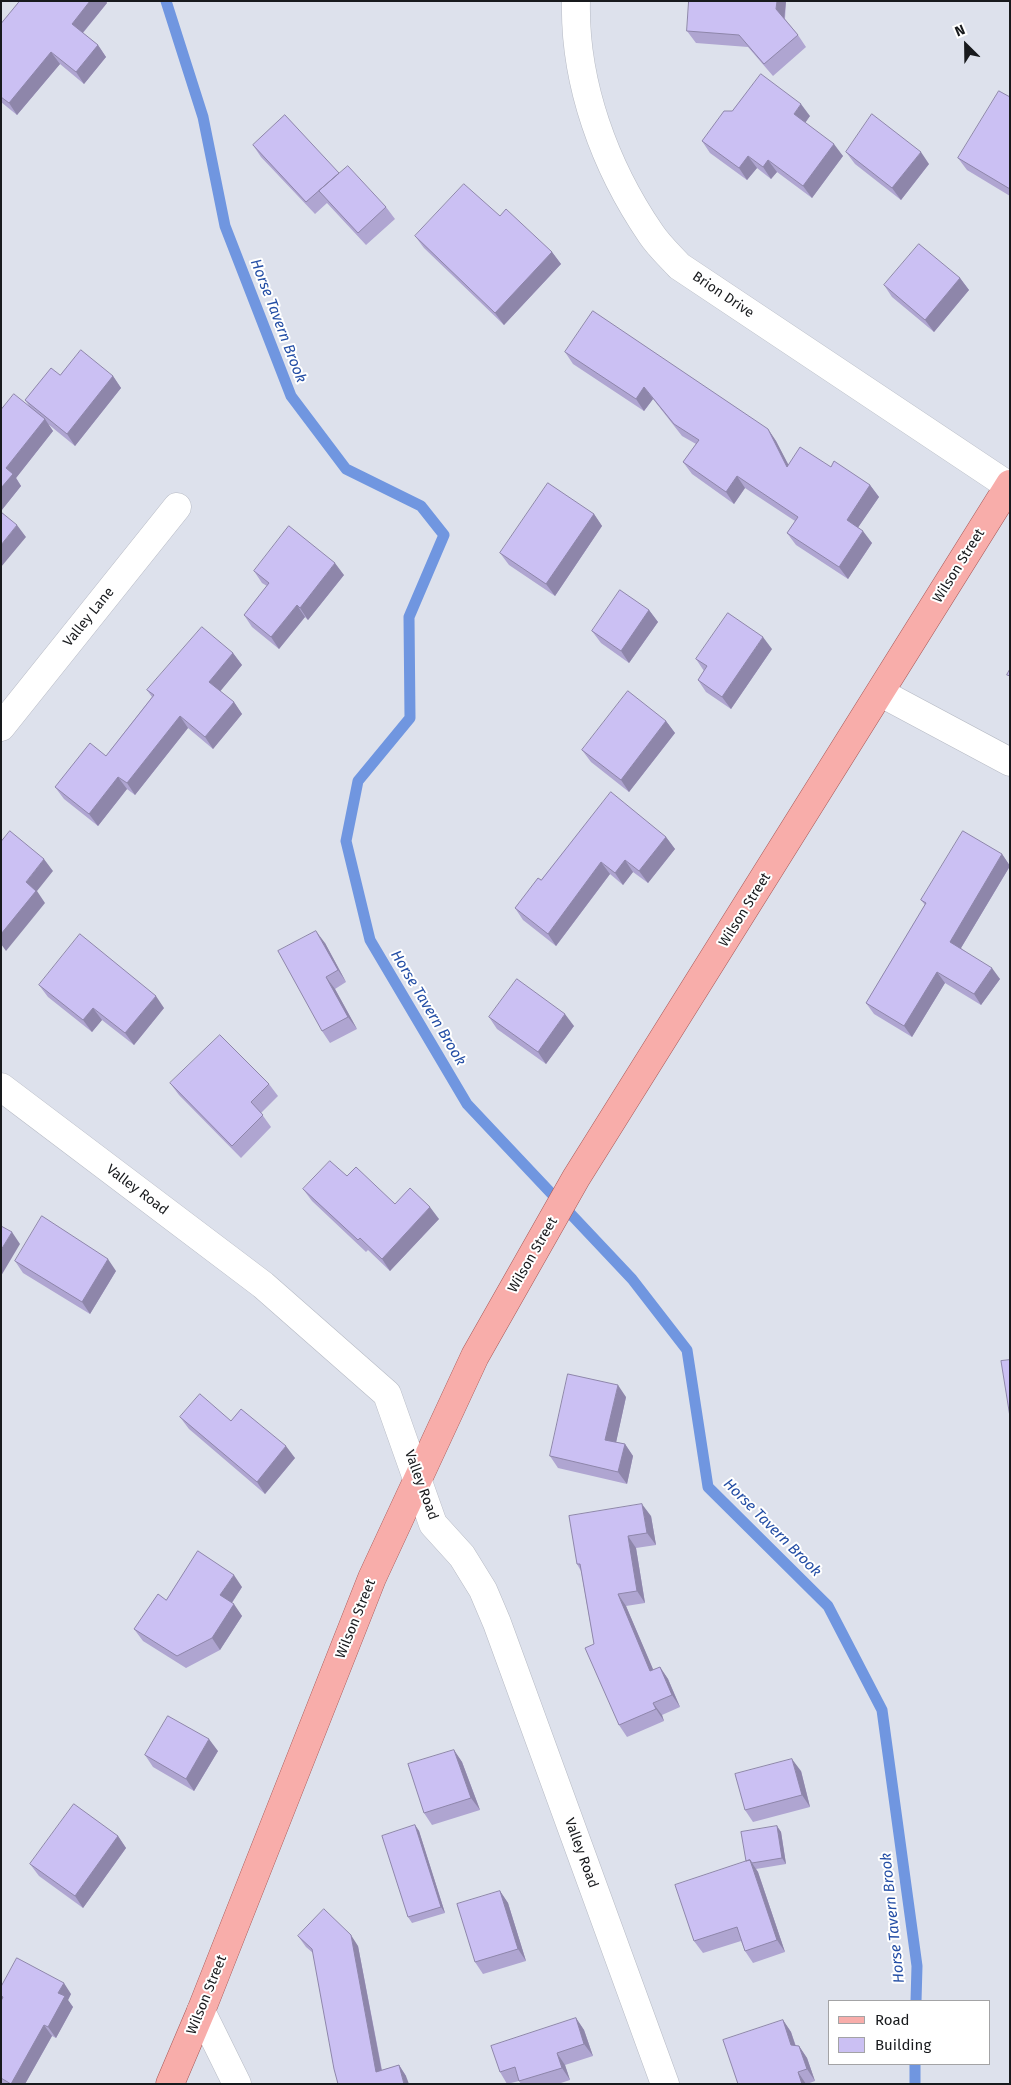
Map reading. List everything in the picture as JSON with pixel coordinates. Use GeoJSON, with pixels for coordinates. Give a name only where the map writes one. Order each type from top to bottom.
{"type":"FeatureCollection","features":[{"type":"Feature","properties":{"kind":"main road","name":"Wilson Street"},"geometry":{"type":"LineString","coordinates":[[170,2084],[201,2011],[372,1578],[475,1356],[576,1178],[881,693],[1009,485]]}},
{"type":"Feature","properties":{"kind":"street","name":"Brion Drive"},"geometry":{"type":"LineString","coordinates":[[576,1],[579,56],[586,94],[604,147],[624,190],[652,236],[679,266],[1009,485]]}},
{"type":"Feature","properties":{"kind":"street","name":"Valley Lane"},"geometry":{"type":"LineString","coordinates":[[1,727],[177,507]]}},
{"type":"Feature","properties":{"kind":"street"},"geometry":{"type":"LineString","coordinates":[[881,693],[1010,762]]}},
{"type":"Feature","properties":{"kind":"street","name":"Valley Road"},"geometry":{"type":"LineString","coordinates":[[1,1087],[263,1285],[387,1394],[419,1478],[433,1524],[462,1556],[483,1590],[497,1622],[665,2084]]}},
{"type":"Feature","properties":{"kind":"street"},"geometry":{"type":"LineString","coordinates":[[201,2011],[237,2084]]}},
{"type":"Feature","properties":{"kind":"building"},"geometry":{"type":"Polygon","coordinates":[[[20,1],[90,1],[72,24],[98,45],[76,72],[51,52],[9,103],[1,97],[1,24],[20,1]]]}},
{"type":"Feature","properties":{"kind":"building"},"geometry":{"type":"Polygon","coordinates":[[[689,1],[777,1],[776,9],[798,35],[764,64],[739,35],[687,31],[689,1]]]}},
{"type":"Feature","properties":{"kind":"building"},"geometry":{"type":"Polygon","coordinates":[[[761,74],[801,104],[794,114],[834,144],[803,186],[768,160],[763,167],[748,156],[739,168],[702,141],[724,111],[732,111],[761,74]]]}},
{"type":"Feature","properties":{"kind":"building"},"geometry":{"type":"Polygon","coordinates":[[[999,91],[1010,97],[1010,189],[958,158],[999,91]]]}},
{"type":"Feature","properties":{"kind":"building"},"geometry":{"type":"Polygon","coordinates":[[[872,114],[921,152],[892,188],[846,152],[872,114]]]}},
{"type":"Feature","properties":{"kind":"building"},"geometry":{"type":"Polygon","coordinates":[[[285,115],[339,173],[306,202],[253,145],[285,115]]]}},
{"type":"Feature","properties":{"kind":"building"},"geometry":{"type":"Polygon","coordinates":[[[348,166],[386,207],[358,233],[319,191],[348,166]]]}},
{"type":"Feature","properties":{"kind":"building"},"geometry":{"type":"Polygon","coordinates":[[[464,184],[500,216],[506,209],[552,252],[495,313],[415,236],[464,184]]]}},
{"type":"Feature","properties":{"kind":"building"},"geometry":{"type":"Polygon","coordinates":[[[919,244],[960,278],[925,320],[884,285],[919,244]]]}},
{"type":"Feature","properties":{"kind":"building"},"geometry":{"type":"Polygon","coordinates":[[[593,311],[768,429],[787,467],[800,447],[831,467],[834,461],[870,485],[847,520],[863,531],[839,567],[787,533],[798,517],[737,476],[726,492],[683,462],[699,440],[674,424],[644,387],[636,399],[565,352],[593,311]]]}},
{"type":"Feature","properties":{"kind":"building"},"geometry":{"type":"Polygon","coordinates":[[[81,350],[113,376],[67,434],[25,400],[51,368],[60,375],[81,350]]]}},
{"type":"Feature","properties":{"kind":"building"},"geometry":{"type":"Polygon","coordinates":[[[14,394],[45,419],[6,468],[13,474],[1,488],[1,410],[14,394]]]}},
{"type":"Feature","properties":{"kind":"building"},"geometry":{"type":"Polygon","coordinates":[[[548,483],[594,514],[546,584],[500,553],[548,483]]]}},
{"type":"Feature","properties":{"kind":"building"},"geometry":{"type":"Polygon","coordinates":[[[1,512],[17,525],[1,545],[1,512]]]}},
{"type":"Feature","properties":{"kind":"building"},"geometry":{"type":"Polygon","coordinates":[[[289,526],[335,563],[300,608],[297,605],[271,637],[244,615],[269,583],[254,571],[289,526]]]}},
{"type":"Feature","properties":{"kind":"building"},"geometry":{"type":"Polygon","coordinates":[[[620,590],[649,610],[621,651],[592,631],[620,590]]]}},
{"type":"Feature","properties":{"kind":"building"},"geometry":{"type":"Polygon","coordinates":[[[728,613],[763,637],[722,697],[698,680],[707,666],[696,659],[728,613]]]}},
{"type":"Feature","properties":{"kind":"building"},"geometry":{"type":"Polygon","coordinates":[[[202,627],[233,653],[209,682],[234,702],[205,737],[180,716],[127,783],[118,777],[89,814],[55,787],[90,743],[106,756],[154,695],[147,690],[202,627]]]}},
{"type":"Feature","properties":{"kind":"building"},"geometry":{"type":"Polygon","coordinates":[[[628,691],[666,721],[621,780],[582,750],[628,691]]]}},
{"type":"Feature","properties":{"kind":"building"},"geometry":{"type":"Polygon","coordinates":[[[611,792],[666,837],[639,871],[625,860],[615,873],[601,862],[548,934],[515,908],[538,878],[541,880],[611,792]]]}},
{"type":"Feature","properties":{"kind":"building"},"geometry":{"type":"Polygon","coordinates":[[[10,831],[44,859],[26,882],[36,891],[1,934],[1,842],[10,831]]]}},
{"type":"Feature","properties":{"kind":"building"},"geometry":{"type":"Polygon","coordinates":[[[963,831],[1002,854],[950,942],[992,968],[974,994],[937,972],[904,1026],[866,1003],[926,903],[921,900],[963,831]]]}},
{"type":"Feature","properties":{"kind":"building"},"geometry":{"type":"Polygon","coordinates":[[[316,931],[338,970],[326,977],[348,1017],[322,1031],[278,951],[316,931]]]}},
{"type":"Feature","properties":{"kind":"building"},"geometry":{"type":"Polygon","coordinates":[[[80,934],[156,996],[125,1033],[93,1008],[83,1020],[39,985],[80,934]]]}},
{"type":"Feature","properties":{"kind":"building"},"geometry":{"type":"Polygon","coordinates":[[[517,979],[565,1014],[538,1052],[489,1017],[517,979]]]}},
{"type":"Feature","properties":{"kind":"building"},"geometry":{"type":"Polygon","coordinates":[[[220,1035],[269,1084],[251,1102],[263,1115],[232,1146],[170,1083],[220,1035]]]}},
{"type":"Feature","properties":{"kind":"building"},"geometry":{"type":"Polygon","coordinates":[[[330,1161],[347,1176],[356,1167],[395,1204],[410,1188],[430,1207],[382,1259],[360,1238],[358,1240],[303,1189],[330,1161]]]}},
{"type":"Feature","properties":{"kind":"building"},"geometry":{"type":"Polygon","coordinates":[[[42,1216],[108,1259],[82,1302],[15,1261],[42,1216]]]}},
{"type":"Feature","properties":{"kind":"building"},"geometry":{"type":"Polygon","coordinates":[[[1,1226],[12,1232],[1,1250],[1,1226]]]}},
{"type":"Feature","properties":{"kind":"building"},"geometry":{"type":"Polygon","coordinates":[[[1010,1360],[1010,1417],[1001,1361],[1010,1360]]]}},
{"type":"Feature","properties":{"kind":"building"},"geometry":{"type":"Polygon","coordinates":[[[568,1374],[618,1385],[605,1440],[625,1444],[618,1472],[550,1456],[568,1374]]]}},
{"type":"Feature","properties":{"kind":"building"},"geometry":{"type":"Polygon","coordinates":[[[200,1394],[231,1421],[241,1409],[286,1446],[257,1482],[180,1417],[200,1394]]]}},
{"type":"Feature","properties":{"kind":"building"},"geometry":{"type":"Polygon","coordinates":[[[642,1504],[647,1533],[628,1536],[637,1591],[618,1594],[650,1671],[660,1667],[672,1695],[653,1703],[656,1709],[619,1725],[585,1648],[594,1644],[580,1564],[577,1564],[569,1516],[642,1504]]]}},
{"type":"Feature","properties":{"kind":"building"},"geometry":{"type":"Polygon","coordinates":[[[198,1551],[234,1575],[220,1595],[234,1604],[212,1638],[177,1656],[134,1629],[158,1594],[166,1600],[198,1551]]]}},
{"type":"Feature","properties":{"kind":"building"},"geometry":{"type":"Polygon","coordinates":[[[168,1716],[209,1739],[186,1779],[145,1755],[168,1716]]]}},
{"type":"Feature","properties":{"kind":"building"},"geometry":{"type":"Polygon","coordinates":[[[454,1750],[471,1798],[424,1813],[408,1764],[454,1750]]]}},
{"type":"Feature","properties":{"kind":"building"},"geometry":{"type":"Polygon","coordinates":[[[792,1759],[802,1795],[745,1810],[735,1774],[792,1759]]]}},
{"type":"Feature","properties":{"kind":"building"},"geometry":{"type":"Polygon","coordinates":[[[74,1804],[118,1836],[75,1896],[30,1864],[74,1804]]]}},
{"type":"Feature","properties":{"kind":"building"},"geometry":{"type":"Polygon","coordinates":[[[415,1825],[441,1907],[408,1917],[382,1836],[415,1825]]]}},
{"type":"Feature","properties":{"kind":"building"},"geometry":{"type":"Polygon","coordinates":[[[777,1826],[782,1858],[752,1863],[750,1860],[746,1861],[741,1832],[777,1826]]]}},
{"type":"Feature","properties":{"kind":"building"},"geometry":{"type":"Polygon","coordinates":[[[750,1860],[777,1940],[745,1951],[737,1927],[694,1941],[675,1885],[750,1860]]]}},
{"type":"Feature","properties":{"kind":"building"},"geometry":{"type":"Polygon","coordinates":[[[500,1891],[518,1949],[475,1962],[457,1904],[500,1891]]]}},
{"type":"Feature","properties":{"kind":"building"},"geometry":{"type":"Polygon","coordinates":[[[324,1909],[351,1935],[376,2072],[399,2065],[404,2084],[338,2084],[312,1949],[298,1936],[324,1909]]]}},
{"type":"Feature","properties":{"kind":"building"},"geometry":{"type":"Polygon","coordinates":[[[17,1958],[64,1983],[58,1993],[65,1996],[48,2027],[44,2025],[11,2084],[1,2078],[1,2001],[3,1997],[1,1996],[1,1987],[17,1958]]]}},
{"type":"Feature","properties":{"kind":"building"},"geometry":{"type":"Polygon","coordinates":[[[576,2018],[584,2044],[557,2053],[562,2068],[519,2081],[515,2067],[500,2072],[491,2046],[576,2018]]]}},
{"type":"Feature","properties":{"kind":"building"},"geometry":{"type":"Polygon","coordinates":[[[783,2020],[791,2045],[799,2046],[807,2069],[798,2072],[802,2084],[738,2084],[723,2040],[783,2020]]]}},
{"type":"Feature","properties":{"kind":"waterway","name":"Horse Tavern Brook"},"geometry":{"type":"LineString","coordinates":[[166,1],[203,117],[225,226],[291,396],[346,469],[421,506],[444,535],[409,617],[410,718],[358,781],[346,841],[370,940],[467,1104],[632,1279],[687,1350],[708,1487],[828,1606],[882,1710],[917,1966],[916,2000]]}},
{"type":"Feature","properties":{"kind":"waterway","name":"Horse Tavern Brook"},"geometry":{"type":"LineString","coordinates":[[915,2065],[915,2084]]}}]}
